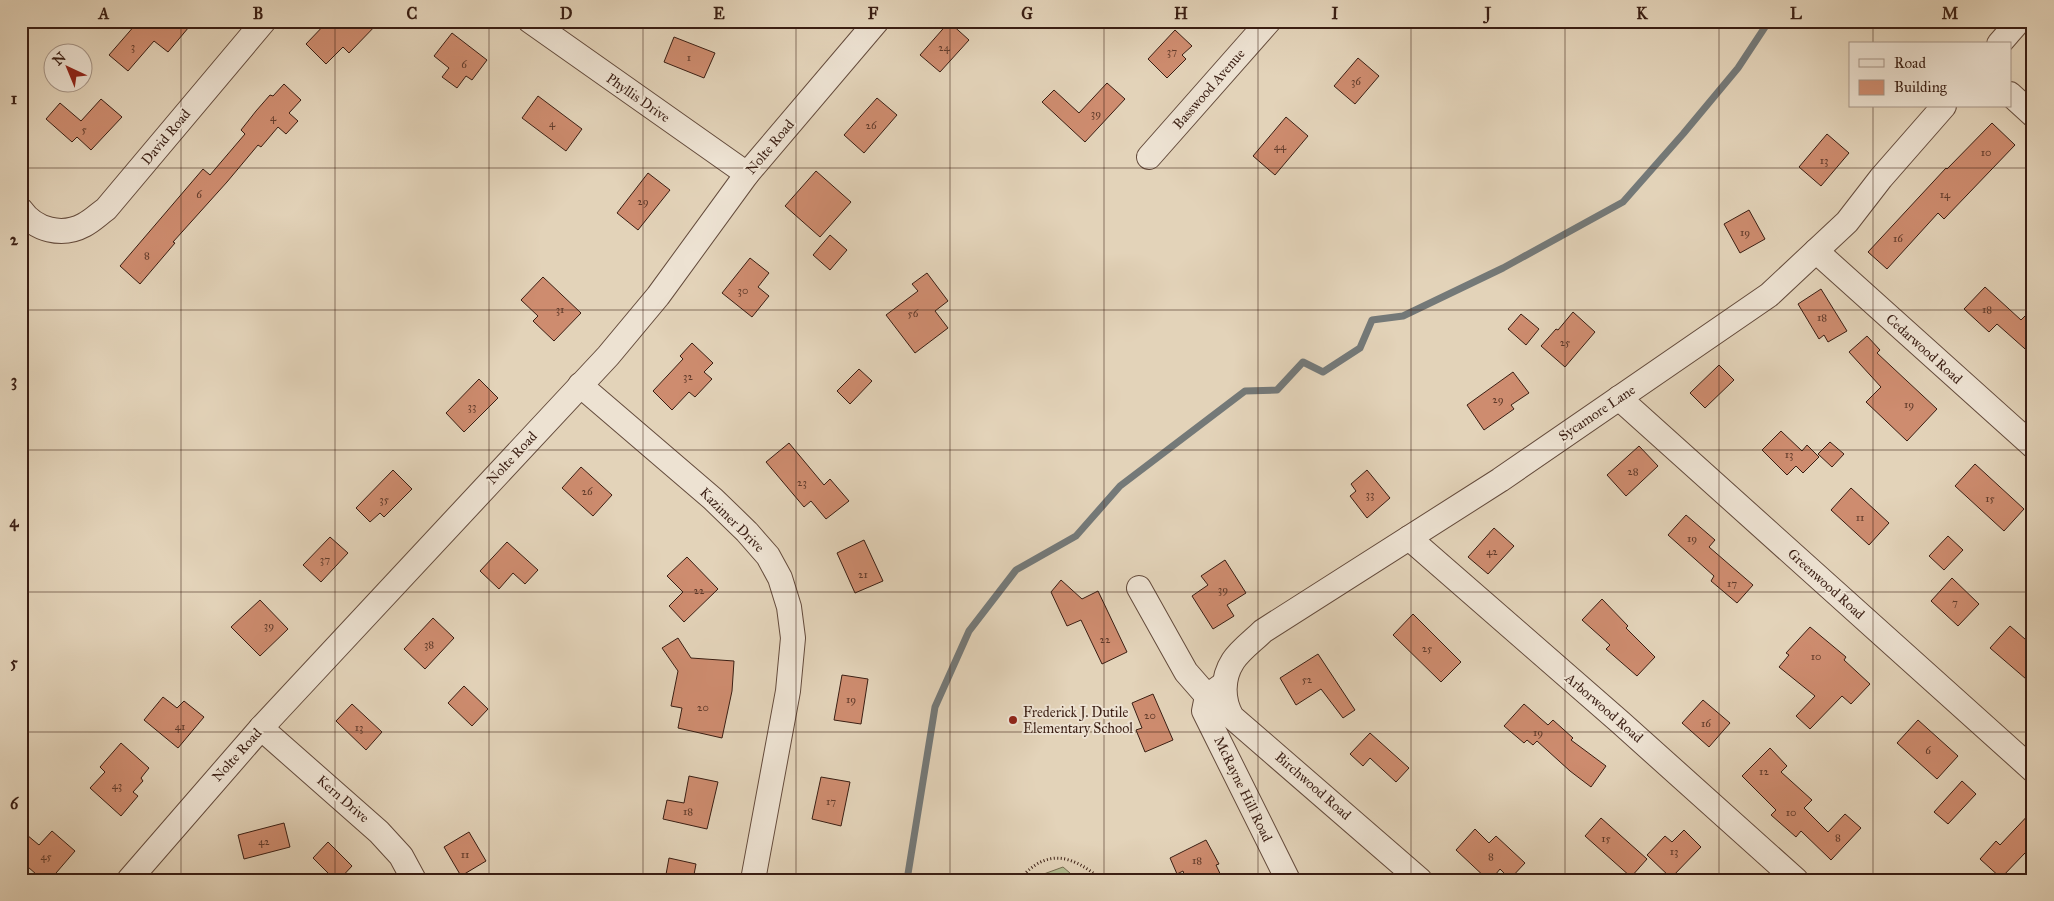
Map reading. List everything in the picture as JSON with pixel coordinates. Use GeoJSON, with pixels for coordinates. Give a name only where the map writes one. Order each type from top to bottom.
{"type":"FeatureCollection","features":[{"type":"Feature","properties":{"kind":"street","name":"David Road"},"geometry":{"type":"LineString","coordinates":[[21,210],[38,225],[54,231],[83,226],[106,208],[264,21]]}},
{"type":"Feature","properties":{"kind":"street","name":"Phyllis Drive"},"geometry":{"type":"LineString","coordinates":[[530,21],[747,174]]}},
{"type":"Feature","properties":{"kind":"street","name":"Nolte Road"},"geometry":{"type":"LineString","coordinates":[[129,880],[261,728],[608,356],[658,296],[747,174],[877,21]]}},
{"type":"Feature","properties":{"kind":"street","name":"Basswood Avenue"},"geometry":{"type":"LineString","coordinates":[[1149,157],[1269,21]]}},
{"type":"Feature","properties":{"kind":"street"},"geometry":{"type":"LineString","coordinates":[[2001,42],[2019,21]]}},
{"type":"Feature","properties":{"kind":"street"},"geometry":{"type":"LineString","coordinates":[[2012,96],[2033,115]]}},
{"type":"Feature","properties":{"kind":"street","name":"Sycamore Lane"},"geometry":{"type":"LineString","coordinates":[[1216,690],[1233,661],[1264,631],[1500,480],[1769,296],[1847,222],[1881,178],[1942,108]]}},
{"type":"Feature","properties":{"kind":"street","name":"Cedarwood Road"},"geometry":{"type":"LineString","coordinates":[[1816,251],[2033,446]]}},
{"type":"Feature","properties":{"kind":"street","name":"Kazimer Drive"},"geometry":{"type":"LineString","coordinates":[[580,385],[713,499],[747,532],[774,566],[785,593],[794,638],[792,661],[752,880]]}},
{"type":"Feature","properties":{"kind":"street","name":"Greenwood Road"},"geometry":{"type":"LineString","coordinates":[[1619,398],[2033,770]]}},
{"type":"Feature","properties":{"kind":"street","name":"Arborwood Road"},"geometry":{"type":"LineString","coordinates":[[1409,538],[1620,722],[1796,880]]}},
{"type":"Feature","properties":{"kind":"street"},"geometry":{"type":"LineString","coordinates":[[1139,588],[1186,672],[1216,690]]}},
{"type":"Feature","properties":{"kind":"street","name":"McRayne Hill Road"},"geometry":{"type":"LineString","coordinates":[[1216,690],[1204,711],[1288,880]]}},
{"type":"Feature","properties":{"kind":"street","name":"Birchwood Road"},"geometry":{"type":"LineString","coordinates":[[1216,690],[1232,716],[1420,880]]}},
{"type":"Feature","properties":{"kind":"street","name":"Kern Drive"},"geometry":{"type":"LineString","coordinates":[[261,728],[379,832],[401,856],[414,880]]}},
{"type":"Feature","properties":{"kind":"path"},"geometry":{"type":"LineString","coordinates":[[1019,880],[1040,862],[1060,858],[1081,863],[1102,880]]}},
{"type":"Feature","properties":{"kind":"green space"},"geometry":{"type":"Polygon","coordinates":[[[1063,867],[1078,880],[1039,880],[1041,875],[1063,867]]]}},
{"type":"Feature","properties":{"kind":"building"},"geometry":{"type":"Polygon","coordinates":[[[132,21],[194,21],[168,52],[154,41],[128,71],[109,55],[136,24],[132,21]]]}},
{"type":"Feature","properties":{"kind":"building"},"geometry":{"type":"Polygon","coordinates":[[[328,21],[380,21],[349,53],[343,47],[326,64],[306,44],[328,21]]]}},
{"type":"Feature","properties":{"kind":"building"},"geometry":{"type":"Polygon","coordinates":[[[949,22],[969,40],[940,72],[920,55],[949,22]]]}},
{"type":"Feature","properties":{"kind":"building"},"geometry":{"type":"Polygon","coordinates":[[[1175,30],[1192,46],[1182,55],[1186,59],[1167,78],[1148,59],[1175,30]]]}},
{"type":"Feature","properties":{"kind":"building"},"geometry":{"type":"Polygon","coordinates":[[[452,33],[487,60],[472,80],[466,76],[457,88],[442,77],[449,68],[434,56],[452,33]]]}},
{"type":"Feature","properties":{"kind":"building"},"geometry":{"type":"Polygon","coordinates":[[[674,37],[715,53],[704,78],[664,62],[674,37]]]}},
{"type":"Feature","properties":{"kind":"building"},"geometry":{"type":"Polygon","coordinates":[[[1358,58],[1379,76],[1355,104],[1334,86],[1358,58]]]}},
{"type":"Feature","properties":{"kind":"building"},"geometry":{"type":"Polygon","coordinates":[[[1107,83],[1125,99],[1085,142],[1042,102],[1054,90],[1079,113],[1107,83]]]}},
{"type":"Feature","properties":{"kind":"building"},"geometry":{"type":"Polygon","coordinates":[[[284,84],[301,100],[289,113],[298,121],[286,134],[278,127],[261,147],[258,145],[173,242],[175,243],[140,284],[120,266],[203,169],[210,175],[245,134],[241,130],[256,111],[270,95],[273,96],[284,84]]]}},
{"type":"Feature","properties":{"kind":"building"},"geometry":{"type":"Polygon","coordinates":[[[538,96],[582,129],[566,151],[522,118],[538,96]]]}},
{"type":"Feature","properties":{"kind":"building"},"geometry":{"type":"Polygon","coordinates":[[[877,98],[897,115],[864,153],[844,135],[877,98]]]}},
{"type":"Feature","properties":{"kind":"building"},"geometry":{"type":"Polygon","coordinates":[[[101,99],[122,117],[91,150],[77,137],[72,142],[46,119],[60,103],[81,121],[101,99]]]}},
{"type":"Feature","properties":{"kind":"building"},"geometry":{"type":"Polygon","coordinates":[[[1286,117],[1308,136],[1275,175],[1253,156],[1286,117]]]}},
{"type":"Feature","properties":{"kind":"building"},"geometry":{"type":"Polygon","coordinates":[[[1992,123],[2015,145],[1944,219],[1938,213],[1887,269],[1868,252],[1946,168],[1992,123]]]}},
{"type":"Feature","properties":{"kind":"building"},"geometry":{"type":"Polygon","coordinates":[[[1827,134],[1849,153],[1821,186],[1799,167],[1827,134]]]}},
{"type":"Feature","properties":{"kind":"building"},"geometry":{"type":"Polygon","coordinates":[[[816,171],[851,202],[820,237],[785,206],[816,171]]]}},
{"type":"Feature","properties":{"kind":"building"},"geometry":{"type":"Polygon","coordinates":[[[648,173],[670,190],[638,230],[617,213],[648,173]]]}},
{"type":"Feature","properties":{"kind":"building"},"geometry":{"type":"Polygon","coordinates":[[[1749,210],[1765,239],[1740,253],[1724,224],[1749,210]]]}},
{"type":"Feature","properties":{"kind":"building"},"geometry":{"type":"Polygon","coordinates":[[[830,235],[847,250],[830,270],[813,255],[830,235]]]}},
{"type":"Feature","properties":{"kind":"building"},"geometry":{"type":"Polygon","coordinates":[[[750,258],[769,273],[758,287],[769,296],[752,317],[722,293],[750,258]]]}},
{"type":"Feature","properties":{"kind":"building"},"geometry":{"type":"Polygon","coordinates":[[[927,273],[948,301],[935,311],[948,328],[915,353],[886,315],[918,291],[912,284],[927,273]]]}},
{"type":"Feature","properties":{"kind":"building"},"geometry":{"type":"Polygon","coordinates":[[[543,277],[581,313],[554,341],[533,321],[538,316],[521,300],[543,277]]]}},
{"type":"Feature","properties":{"kind":"building"},"geometry":{"type":"Polygon","coordinates":[[[1985,287],[2021,320],[2033,308],[2033,356],[1997,324],[1989,332],[1964,309],[1985,287]]]}},
{"type":"Feature","properties":{"kind":"building"},"geometry":{"type":"Polygon","coordinates":[[[1821,289],[1847,331],[1828,342],[1824,335],[1819,339],[1798,304],[1821,289]]]}},
{"type":"Feature","properties":{"kind":"building"},"geometry":{"type":"Polygon","coordinates":[[[1573,312],[1595,332],[1565,367],[1541,346],[1573,312]]]}},
{"type":"Feature","properties":{"kind":"building"},"geometry":{"type":"Polygon","coordinates":[[[1521,314],[1539,329],[1526,345],[1508,329],[1521,314]]]}},
{"type":"Feature","properties":{"kind":"building"},"geometry":{"type":"Polygon","coordinates":[[[1867,336],[1880,350],[1877,353],[1937,409],[1907,441],[1866,402],[1881,387],[1849,352],[1867,336]]]}},
{"type":"Feature","properties":{"kind":"building"},"geometry":{"type":"Polygon","coordinates":[[[692,343],[713,363],[704,372],[712,379],[695,397],[689,392],[672,410],[653,391],[683,359],[680,356],[692,343]]]}},
{"type":"Feature","properties":{"kind":"building"},"geometry":{"type":"Polygon","coordinates":[[[1719,365],[1734,380],[1705,408],[1690,393],[1719,365]]]}},
{"type":"Feature","properties":{"kind":"building"},"geometry":{"type":"Polygon","coordinates":[[[859,369],[872,381],[850,404],[837,391],[859,369]]]}},
{"type":"Feature","properties":{"kind":"building"},"geometry":{"type":"Polygon","coordinates":[[[1513,372],[1529,393],[1511,405],[1514,409],[1484,430],[1467,405],[1513,372]]]}},
{"type":"Feature","properties":{"kind":"building"},"geometry":{"type":"Polygon","coordinates":[[[479,379],[498,398],[464,432],[446,413],[479,379]]]}},
{"type":"Feature","properties":{"kind":"building"},"geometry":{"type":"Polygon","coordinates":[[[1781,431],[1802,451],[1807,445],[1819,457],[1803,473],[1796,466],[1787,475],[1762,450],[1781,431]]]}},
{"type":"Feature","properties":{"kind":"building"},"geometry":{"type":"Polygon","coordinates":[[[1830,442],[1844,454],[1832,467],[1818,454],[1830,442]]]}},
{"type":"Feature","properties":{"kind":"building"},"geometry":{"type":"Polygon","coordinates":[[[789,443],[824,485],[830,479],[849,501],[826,519],[811,501],[804,507],[766,462],[789,443]]]}},
{"type":"Feature","properties":{"kind":"building"},"geometry":{"type":"Polygon","coordinates":[[[1639,446],[1658,466],[1626,496],[1607,475],[1639,446]]]}},
{"type":"Feature","properties":{"kind":"building"},"geometry":{"type":"Polygon","coordinates":[[[1975,464],[2024,509],[2004,531],[1955,486],[1975,464]]]}},
{"type":"Feature","properties":{"kind":"building"},"geometry":{"type":"Polygon","coordinates":[[[581,467],[612,495],[593,516],[562,488],[581,467]]]}},
{"type":"Feature","properties":{"kind":"building"},"geometry":{"type":"Polygon","coordinates":[[[393,470],[412,489],[384,517],[380,513],[370,522],[356,508],[393,470]]]}},
{"type":"Feature","properties":{"kind":"building"},"geometry":{"type":"Polygon","coordinates":[[[1367,470],[1390,498],[1367,518],[1350,496],[1356,491],[1351,484],[1367,470]]]}},
{"type":"Feature","properties":{"kind":"building"},"geometry":{"type":"Polygon","coordinates":[[[1851,488],[1889,523],[1869,545],[1831,510],[1851,488]]]}},
{"type":"Feature","properties":{"kind":"building"},"geometry":{"type":"Polygon","coordinates":[[[1686,515],[1715,540],[1709,547],[1753,585],[1737,603],[1711,581],[1714,576],[1668,535],[1686,515]]]}},
{"type":"Feature","properties":{"kind":"building"},"geometry":{"type":"Polygon","coordinates":[[[1494,528],[1514,546],[1488,574],[1468,557],[1494,528]]]}},
{"type":"Feature","properties":{"kind":"building"},"geometry":{"type":"Polygon","coordinates":[[[1948,536],[1963,550],[1944,570],[1929,556],[1948,536]]]}},
{"type":"Feature","properties":{"kind":"building"},"geometry":{"type":"Polygon","coordinates":[[[330,537],[348,553],[321,582],[303,565],[330,537]]]}},
{"type":"Feature","properties":{"kind":"building"},"geometry":{"type":"Polygon","coordinates":[[[864,540],[883,581],[855,593],[837,553],[864,540]]]}},
{"type":"Feature","properties":{"kind":"building"},"geometry":{"type":"Polygon","coordinates":[[[507,542],[538,570],[525,584],[513,573],[499,589],[480,571],[507,542]]]}},
{"type":"Feature","properties":{"kind":"building"},"geometry":{"type":"Polygon","coordinates":[[[687,557],[718,589],[684,622],[669,606],[683,592],[667,576],[687,557]]]}},
{"type":"Feature","properties":{"kind":"building"},"geometry":{"type":"Polygon","coordinates":[[[1225,560],[1246,593],[1227,605],[1234,616],[1213,629],[1192,596],[1208,585],[1201,576],[1225,560]]]}},
{"type":"Feature","properties":{"kind":"building"},"geometry":{"type":"Polygon","coordinates":[[[1952,578],[1979,604],[1958,626],[1931,601],[1952,578]]]}},
{"type":"Feature","properties":{"kind":"building"},"geometry":{"type":"Polygon","coordinates":[[[1061,580],[1082,599],[1098,591],[1127,652],[1102,664],[1081,620],[1067,626],[1051,592],[1061,580]]]}},
{"type":"Feature","properties":{"kind":"building"},"geometry":{"type":"Polygon","coordinates":[[[1602,599],[1628,626],[1626,628],[1655,657],[1637,676],[1606,649],[1610,645],[1582,620],[1602,599]]]}},
{"type":"Feature","properties":{"kind":"building"},"geometry":{"type":"Polygon","coordinates":[[[260,600],[288,629],[260,656],[231,627],[260,600]]]}},
{"type":"Feature","properties":{"kind":"building"},"geometry":{"type":"Polygon","coordinates":[[[1413,614],[1461,662],[1441,682],[1393,635],[1413,614]]]}},
{"type":"Feature","properties":{"kind":"building"},"geometry":{"type":"Polygon","coordinates":[[[433,618],[454,638],[425,669],[404,649],[433,618]]]}},
{"type":"Feature","properties":{"kind":"building"},"geometry":{"type":"Polygon","coordinates":[[[2010,626],[2033,646],[2033,685],[1990,648],[2010,626]]]}},
{"type":"Feature","properties":{"kind":"building"},"geometry":{"type":"Polygon","coordinates":[[[1810,627],[1846,657],[1844,660],[1870,684],[1851,704],[1842,696],[1810,729],[1796,716],[1815,696],[1779,667],[1789,655],[1786,653],[1810,627]]]}},
{"type":"Feature","properties":{"kind":"building"},"geometry":{"type":"Polygon","coordinates":[[[678,638],[691,658],[734,661],[732,691],[722,738],[678,728],[682,708],[671,706],[678,671],[662,648],[678,638]]]}},
{"type":"Feature","properties":{"kind":"building"},"geometry":{"type":"Polygon","coordinates":[[[1318,654],[1355,710],[1343,718],[1321,689],[1296,705],[1280,678],[1318,654]]]}},
{"type":"Feature","properties":{"kind":"building"},"geometry":{"type":"Polygon","coordinates":[[[842,675],[868,679],[861,724],[834,720],[842,675]]]}},
{"type":"Feature","properties":{"kind":"building"},"geometry":{"type":"Polygon","coordinates":[[[464,686],[488,709],[472,726],[448,703],[464,686]]]}},
{"type":"Feature","properties":{"kind":"building"},"geometry":{"type":"Polygon","coordinates":[[[1153,694],[1173,740],[1145,752],[1136,730],[1142,728],[1132,703],[1153,694]]]}},
{"type":"Feature","properties":{"kind":"building"},"geometry":{"type":"Polygon","coordinates":[[[163,697],[177,708],[184,701],[204,717],[178,748],[144,720],[163,697]]]}},
{"type":"Feature","properties":{"kind":"building"},"geometry":{"type":"Polygon","coordinates":[[[1703,700],[1730,723],[1709,747],[1682,723],[1703,700]]]}},
{"type":"Feature","properties":{"kind":"building"},"geometry":{"type":"Polygon","coordinates":[[[352,704],[382,732],[366,750],[336,721],[352,704]]]}},
{"type":"Feature","properties":{"kind":"building"},"geometry":{"type":"Polygon","coordinates":[[[1524,704],[1548,725],[1553,720],[1573,738],[1571,740],[1606,766],[1591,787],[1537,741],[1533,745],[1527,740],[1524,743],[1504,726],[1524,704]]]}},
{"type":"Feature","properties":{"kind":"building"},"geometry":{"type":"Polygon","coordinates":[[[1918,720],[1958,756],[1937,779],[1897,743],[1918,720]]]}},
{"type":"Feature","properties":{"kind":"building"},"geometry":{"type":"Polygon","coordinates":[[[1370,733],[1409,768],[1396,782],[1370,758],[1363,766],[1350,754],[1370,733]]]}},
{"type":"Feature","properties":{"kind":"building"},"geometry":{"type":"Polygon","coordinates":[[[121,743],[149,768],[141,778],[143,781],[133,792],[138,796],[121,816],[90,788],[105,772],[100,767],[121,743]]]}},
{"type":"Feature","properties":{"kind":"building"},"geometry":{"type":"Polygon","coordinates":[[[1770,748],[1787,766],[1781,772],[1812,800],[1804,808],[1828,832],[1845,814],[1861,828],[1831,860],[1801,831],[1796,837],[1771,815],[1776,810],[1742,776],[1770,748]]]}},
{"type":"Feature","properties":{"kind":"building"},"geometry":{"type":"Polygon","coordinates":[[[689,776],[718,782],[707,829],[663,819],[667,800],[684,803],[689,776]]]}},
{"type":"Feature","properties":{"kind":"building"},"geometry":{"type":"Polygon","coordinates":[[[821,777],[850,782],[841,826],[812,819],[821,777]]]}},
{"type":"Feature","properties":{"kind":"building"},"geometry":{"type":"Polygon","coordinates":[[[1962,781],[1976,794],[1948,824],[1934,812],[1962,781]]]}},
{"type":"Feature","properties":{"kind":"building"},"geometry":{"type":"Polygon","coordinates":[[[2033,810],[2033,861],[2025,853],[2001,878],[1980,859],[1996,841],[2000,845],[2033,810]]]}},
{"type":"Feature","properties":{"kind":"building"},"geometry":{"type":"Polygon","coordinates":[[[1601,818],[1647,859],[1631,877],[1585,836],[1601,818]]]}},
{"type":"Feature","properties":{"kind":"building"},"geometry":{"type":"Polygon","coordinates":[[[284,823],[290,847],[244,859],[238,835],[284,823]]]}},
{"type":"Feature","properties":{"kind":"building"},"geometry":{"type":"Polygon","coordinates":[[[1475,829],[1489,843],[1496,836],[1525,863],[1510,879],[1500,869],[1491,880],[1488,880],[1456,850],[1475,829]]]}},
{"type":"Feature","properties":{"kind":"building"},"geometry":{"type":"Polygon","coordinates":[[[21,830],[39,845],[52,831],[75,851],[50,880],[43,880],[21,861],[21,830]]]}},
{"type":"Feature","properties":{"kind":"building"},"geometry":{"type":"Polygon","coordinates":[[[1684,830],[1701,847],[1671,878],[1647,855],[1665,836],[1672,842],[1684,830]]]}},
{"type":"Feature","properties":{"kind":"building"},"geometry":{"type":"Polygon","coordinates":[[[469,832],[486,861],[461,876],[444,847],[469,832]]]}},
{"type":"Feature","properties":{"kind":"building"},"geometry":{"type":"Polygon","coordinates":[[[1206,840],[1219,864],[1216,865],[1223,880],[1186,880],[1183,871],[1177,874],[1170,858],[1206,840]]]}},
{"type":"Feature","properties":{"kind":"building"},"geometry":{"type":"Polygon","coordinates":[[[328,842],[352,866],[339,880],[335,880],[313,858],[328,842]]]}},
{"type":"Feature","properties":{"kind":"building"},"geometry":{"type":"Polygon","coordinates":[[[669,858],[696,864],[693,880],[665,880],[669,858]]]}},
{"type":"Feature","properties":{"kind":"waterway"},"geometry":{"type":"LineString","coordinates":[[907,880],[935,707],[969,631],[1016,570],[1076,536],[1120,486],[1245,391],[1277,390],[1303,362],[1323,372],[1360,348],[1372,320],[1403,316],[1503,268],[1623,202],[1738,68],[1769,21]]}},
{"type":"Feature","properties":{"kind":"place","name":"Frederick J. Dutile Elementary School"},"geometry":{"type":"Point","coordinates":[1013,720]}}]}
